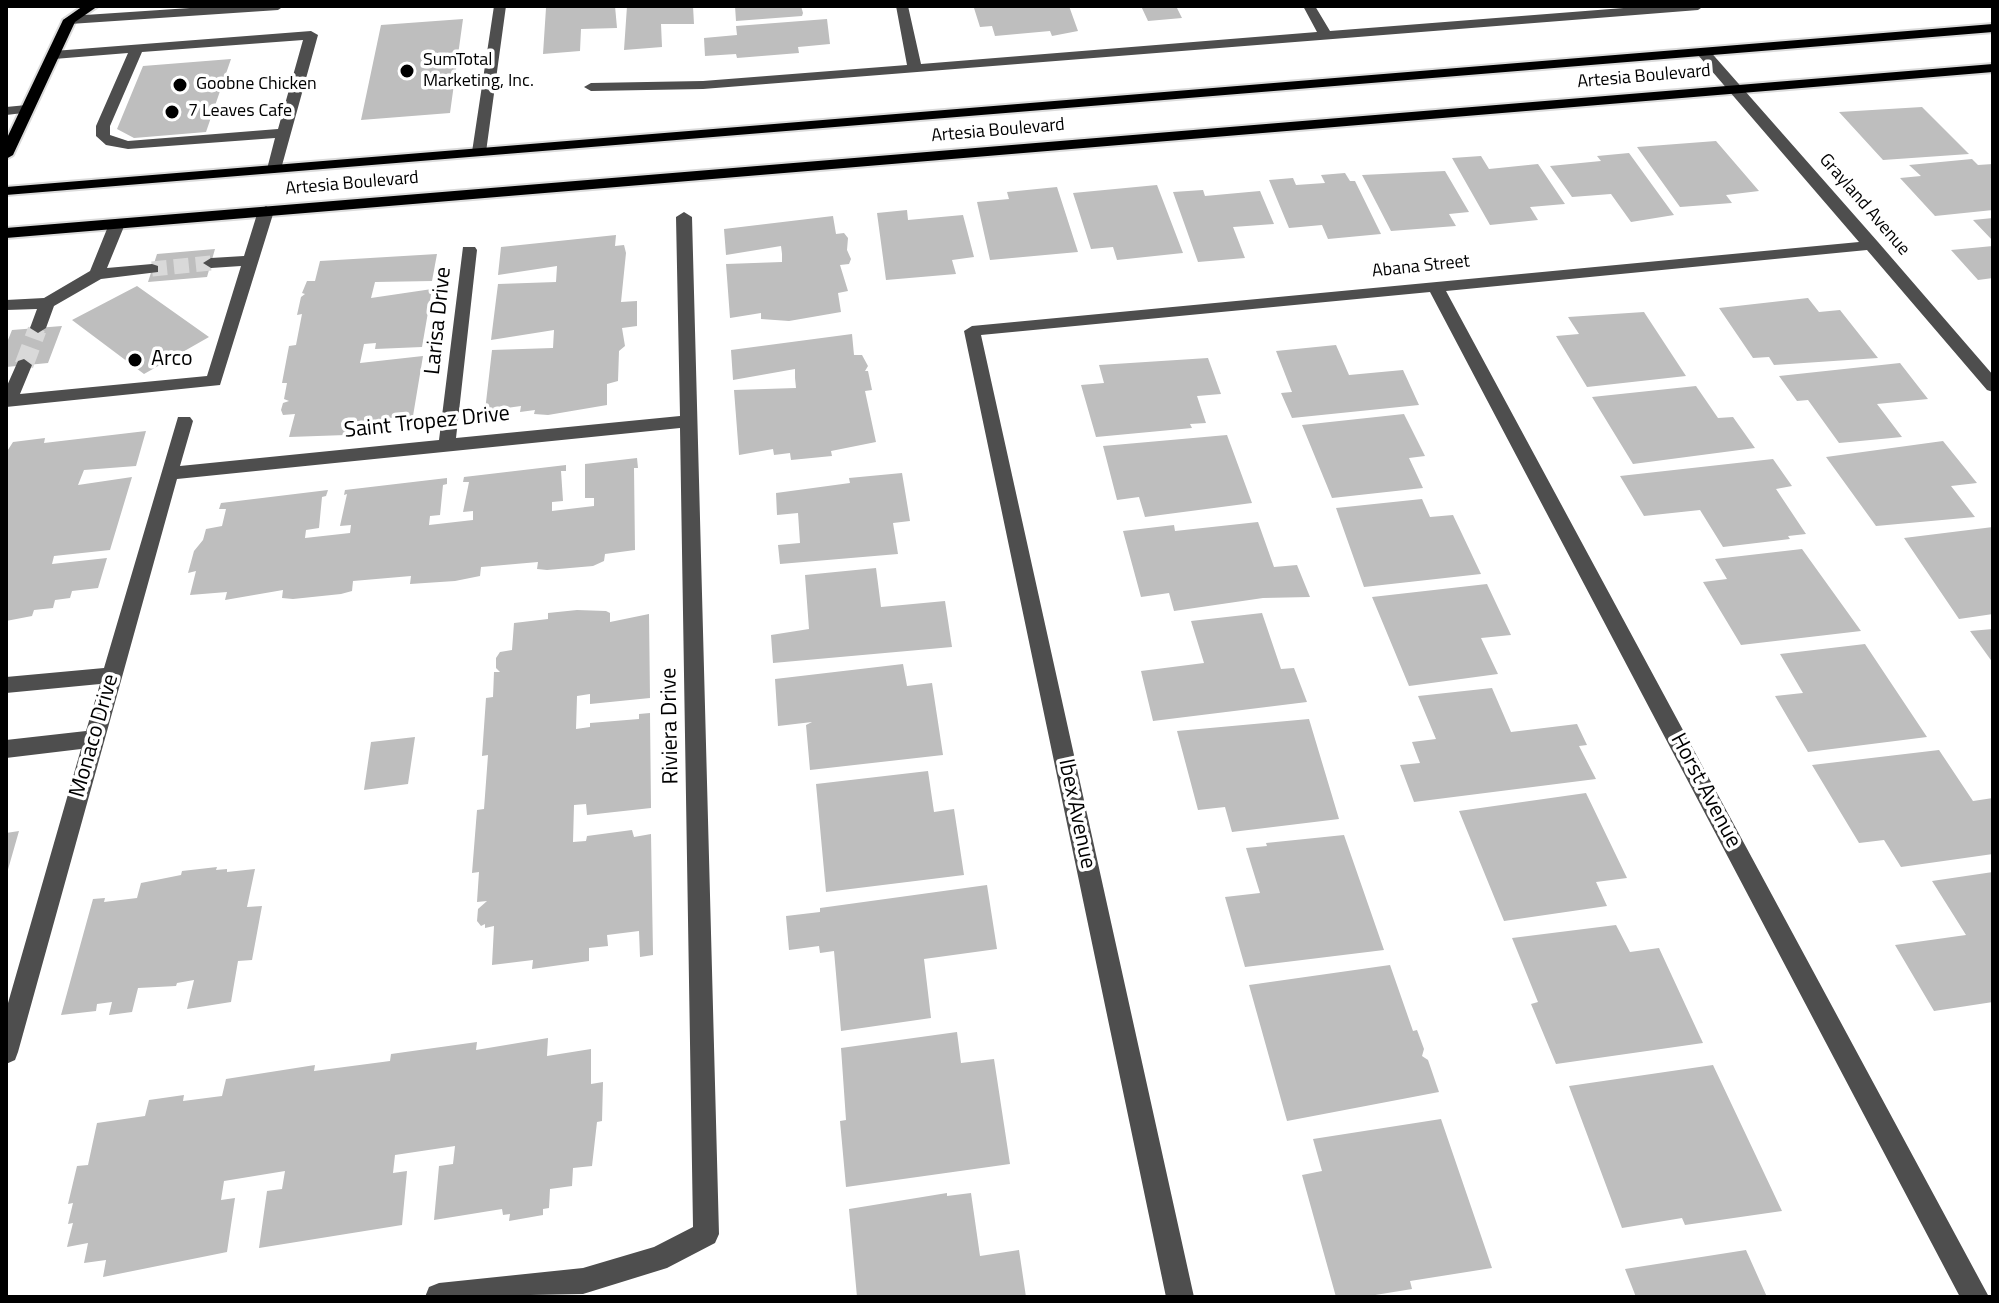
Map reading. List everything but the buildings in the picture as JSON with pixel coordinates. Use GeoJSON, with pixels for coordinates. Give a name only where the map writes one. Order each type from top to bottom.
{"type":"FeatureCollection","features":[{"type":"Feature","properties":{"kind":"main road"},"geometry":{"type":"LineString","coordinates":[[60,6],[70,20]]}},
{"type":"Feature","properties":{"kind":"main road"},"geometry":{"type":"LineString","coordinates":[[6,155],[70,20],[92,6]]}},
{"type":"Feature","properties":{"kind":"main road","name":"Artesia Boulevard"},"geometry":{"type":"LineString","coordinates":[[6,191],[1993,28]]}},
{"type":"Feature","properties":{"kind":"main road","name":"Artesia Boulevard"},"geometry":{"type":"LineString","coordinates":[[6,233],[1993,68]]}},
{"type":"Feature","properties":{"kind":"street"},"geometry":{"type":"LineString","coordinates":[[70,20],[278,6]]}},
{"type":"Feature","properties":{"kind":"street"},"geometry":{"type":"LineString","coordinates":[[479,152],[500,6]]}},
{"type":"Feature","properties":{"kind":"street"},"geometry":{"type":"LineString","coordinates":[[902,6],[915,69]]}},
{"type":"Feature","properties":{"kind":"street"},"geometry":{"type":"LineString","coordinates":[[1309,6],[1326,36]]}},
{"type":"Feature","properties":{"kind":"street"},"geometry":{"type":"LineString","coordinates":[[591,87],[703,85],[1698,6]]}},
{"type":"Feature","properties":{"kind":"street"},"geometry":{"type":"LineString","coordinates":[[54,55],[311,35],[274,169]]}},
{"type":"Feature","properties":{"kind":"street"},"geometry":{"type":"LineString","coordinates":[[137,48],[103,126],[103,136],[111,142],[128,145],[284,133]]}},
{"type":"Feature","properties":{"kind":"street","name":"Grayland Avenue"},"geometry":{"type":"LineString","coordinates":[[1703,52],[1993,386]]}},
{"type":"Feature","properties":{"kind":"street"},"geometry":{"type":"LineString","coordinates":[[6,111],[27,109]]}},
{"type":"Feature","properties":{"kind":"street"},"geometry":{"type":"LineString","coordinates":[[24,365],[8,401],[214,381],[266,211]]}},
{"type":"Feature","properties":{"kind":"street","name":"Riviera Drive"},"geometry":{"type":"LineString","coordinates":[[439,1297],[583,1281],[658,1259],[706,1234],[684,217]]}},
{"type":"Feature","properties":{"kind":"street"},"geometry":{"type":"LineString","coordinates":[[97,274],[117,224]]}},
{"type":"Feature","properties":{"kind":"street","name":"Abana Street"},"geometry":{"type":"LineString","coordinates":[[972,331],[1873,245]]}},
{"type":"Feature","properties":{"kind":"street","name":"Larisa Drive"},"geometry":{"type":"LineString","coordinates":[[447,444],[469,250]]}},
{"type":"Feature","properties":{"kind":"street"},"geometry":{"type":"LineString","coordinates":[[211,263],[251,260]]}},
{"type":"Feature","properties":{"kind":"street"},"geometry":{"type":"LineString","coordinates":[[6,305],[47,303],[97,274],[152,269]]}},
{"type":"Feature","properties":{"kind":"street","name":"Horst Avenue"},"geometry":{"type":"LineString","coordinates":[[1435,286],[1975,1297]]}},
{"type":"Feature","properties":{"kind":"street"},"geometry":{"type":"LineString","coordinates":[[38,328],[47,303]]}},
{"type":"Feature","properties":{"kind":"street","name":"Ibex Avenue"},"geometry":{"type":"LineString","coordinates":[[972,331],[1180,1297]]}},
{"type":"Feature","properties":{"kind":"street","name":"Monaco Drive"},"geometry":{"type":"LineString","coordinates":[[6,1052],[184,421]]}},
{"type":"Feature","properties":{"kind":"street","name":"Saint Tropez Drive"},"geometry":{"type":"LineString","coordinates":[[170,473],[688,421]]}},
{"type":"Feature","properties":{"kind":"street"},"geometry":{"type":"LineString","coordinates":[[6,685],[112,675]]}},
{"type":"Feature","properties":{"kind":"street"},"geometry":{"type":"LineString","coordinates":[[6,749],[95,739]]}},
{"type":"Feature","properties":{"kind":"tunnel"},"geometry":{"type":"LineString","coordinates":[[152,269],[211,263]]}},
{"type":"Feature","properties":{"kind":"tunnel"},"geometry":{"type":"LineString","coordinates":[[24,365],[37,330]]}},
{"type":"Feature","properties":{"kind":"place","name":"SumTotal Marketing, Inc."},"geometry":{"type":"Point","coordinates":[407,71]}},
{"type":"Feature","properties":{"kind":"place","name":"Goobne Chicken"},"geometry":{"type":"Point","coordinates":[180,85]}},
{"type":"Feature","properties":{"kind":"place","name":"7 Leaves Cafe"},"geometry":{"type":"Point","coordinates":[172,112]}},
{"type":"Feature","properties":{"kind":"place","name":"Arco"},"geometry":{"type":"Point","coordinates":[135,360]}}]}
